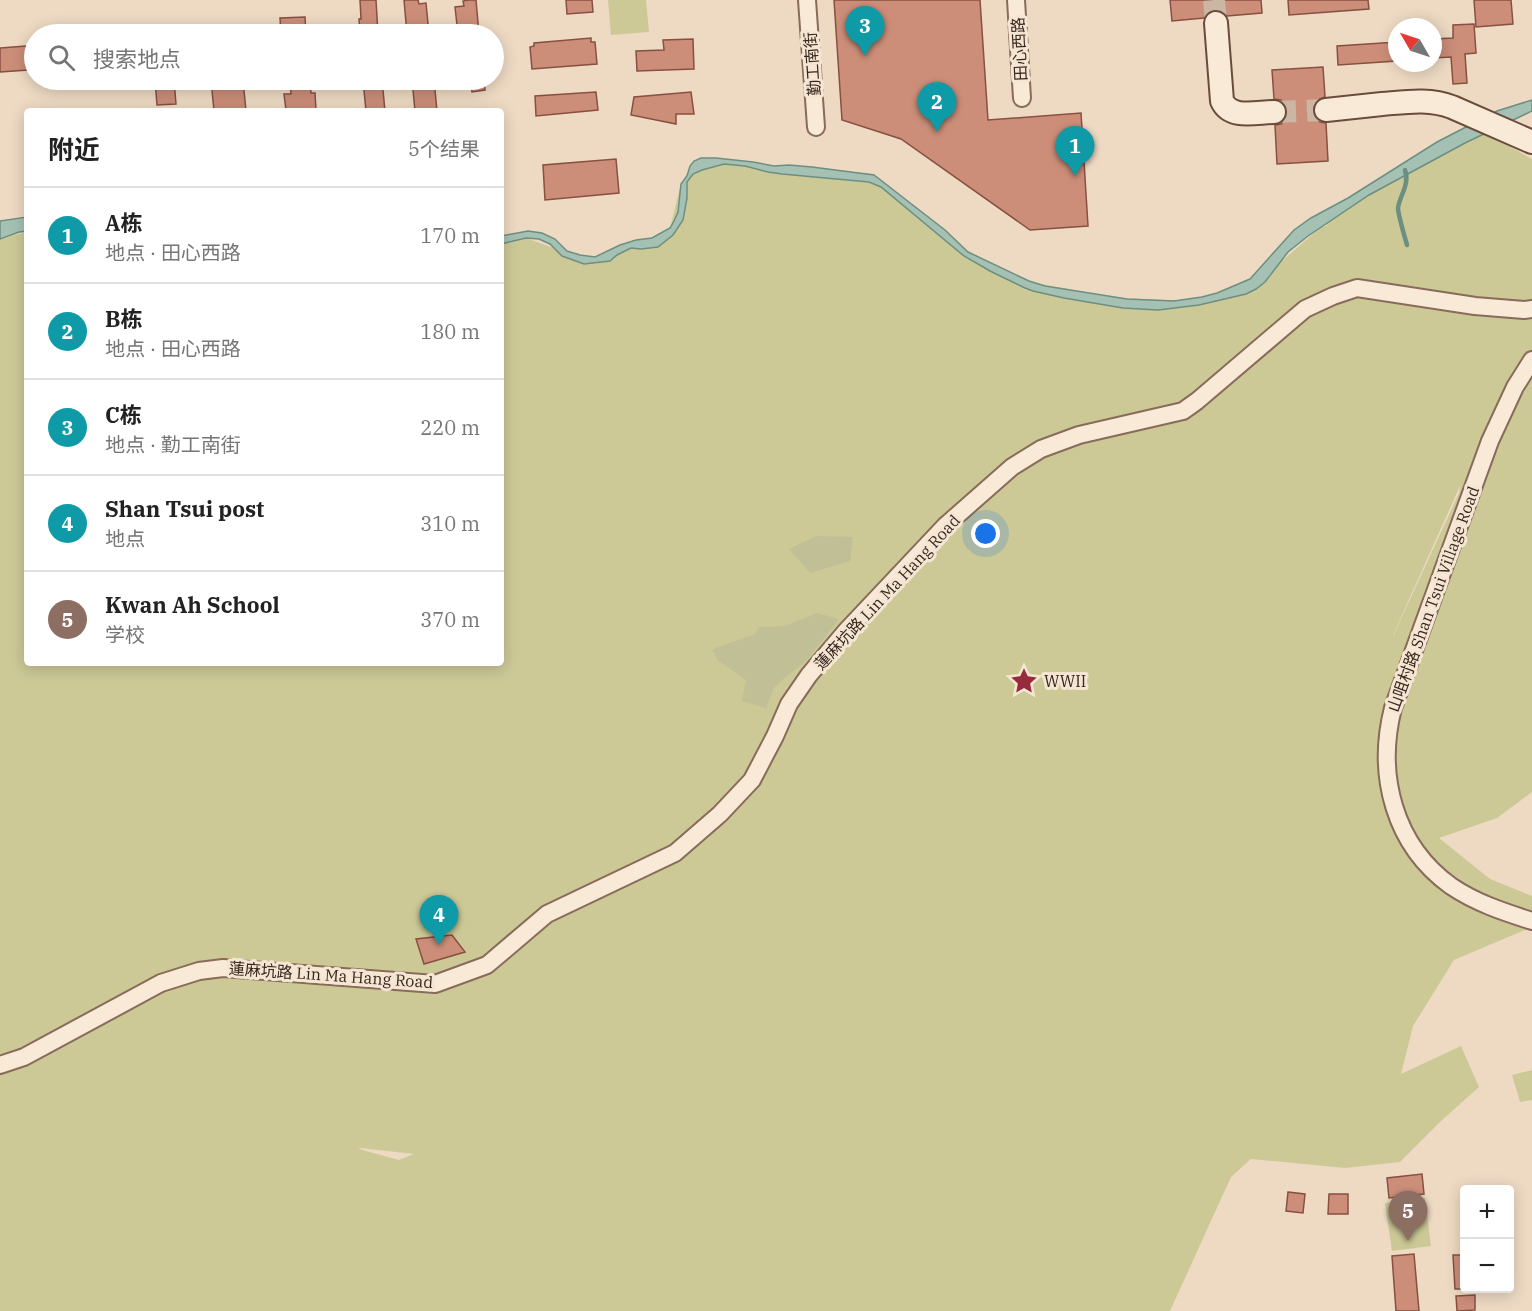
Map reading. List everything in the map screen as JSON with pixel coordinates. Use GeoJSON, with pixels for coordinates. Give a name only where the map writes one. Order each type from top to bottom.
{"type":"FeatureCollection","features":[{"type":"Feature","properties":{"kind":"main road"},"geometry":{"type":"LineString","coordinates":[[1216,23],[1222,101],[1225,107],[1236,113],[1274,112]]}},
{"type":"Feature","properties":{"kind":"main road"},"geometry":{"type":"LineString","coordinates":[[1326,110],[1431,101],[1452,107],[1532,142]]}},
{"type":"Feature","properties":{"kind":"street","name":"勤工南街"},"geometry":{"type":"LineString","coordinates":[[807,0],[816,127]]}},
{"type":"Feature","properties":{"kind":"street","name":"田心西路"},"geometry":{"type":"LineString","coordinates":[[1016,0],[1022,98]]}},
{"type":"Feature","properties":{"kind":"street","name":"蓮麻坑路 Lin Ma Hang Road"},"geometry":{"type":"LineString","coordinates":[[0,1065],[24,1057],[160,983],[199,971],[223,968],[435,984],[487,965],[547,914],[675,853],[720,814],[752,780],[789,704],[809,675],[847,630],[945,526],[1012,467],[1041,449],[1079,435],[1183,411],[1305,309],[1357,288],[1475,306],[1532,309]]}},
{"type":"Feature","properties":{"kind":"street","name":"山咀村路 Shan Tsui Village Road"},"geometry":{"type":"LineString","coordinates":[[1532,360],[1502,412],[1482,462],[1393,708],[1387,735],[1386,762],[1389,788],[1396,814],[1412,844],[1429,866],[1465,895],[1532,921]]}},
{"type":"Feature","properties":{"kind":"shaded area"},"geometry":{"type":"Polygon","coordinates":[[[608,0],[646,0],[649,32],[611,35],[608,0]]]}},
{"type":"Feature","properties":{"kind":"shaded area"},"geometry":{"type":"Polygon","coordinates":[[[1532,100],[1532,111],[1465,143],[1369,195],[1308,236],[1288,252],[1265,282],[1256,289],[1246,294],[1199,305],[1158,310],[1123,308],[1033,291],[964,256],[881,187],[869,182],[782,174],[724,164],[693,174],[687,182],[683,220],[673,235],[658,247],[631,248],[610,261],[584,264],[562,256],[550,244],[539,239],[526,238],[504,243],[504,235],[528,231],[542,233],[555,239],[567,251],[595,257],[620,245],[652,238],[670,228],[674,221],[678,212],[681,184],[694,161],[701,158],[716,158],[874,175],[945,230],[968,252],[1029,281],[1045,286],[1127,299],[1174,301],[1217,293],[1250,279],[1294,230],[1311,218],[1348,198],[1437,142],[1497,111],[1532,100]]]}},
{"type":"Feature","properties":{"kind":"shaded area"},"geometry":{"type":"Polygon","coordinates":[[[1472,131],[1493,137],[1532,159],[1532,792],[1497,818],[1439,838],[1490,879],[1532,896],[1532,927],[1454,960],[1413,1026],[1401,1074],[1461,1046],[1479,1087],[1400,1162],[1345,1168],[1251,1159],[1231,1177],[1170,1311],[0,1311],[0,239],[24,233],[24,666],[504,666],[504,242],[526,238],[595,263],[631,248],[670,228],[681,184],[694,161],[874,174],[893,196],[968,252],[1031,284],[1024,291],[1036,283],[1115,298],[1196,301],[1260,280],[1321,227],[1330,225],[1325,225],[1321,218],[1472,131]],[[1460,486],[1393,636],[1459,493],[1460,486]],[[360,1148],[399,1160],[414,1154],[360,1148]]]}},
{"type":"Feature","properties":{"kind":"shaded area"},"geometry":{"type":"Polygon","coordinates":[[[24,217],[24,231],[0,239],[0,221],[24,217]]]}},
{"type":"Feature","properties":{"kind":"shaded area"},"geometry":{"type":"Polygon","coordinates":[[[816,536],[853,537],[850,561],[810,573],[789,549],[816,536]]]}},
{"type":"Feature","properties":{"kind":"shaded area"},"geometry":{"type":"Polygon","coordinates":[[[817,613],[839,619],[807,660],[774,688],[766,708],[742,701],[746,680],[717,660],[713,649],[755,634],[759,627],[785,626],[817,613]]]}},
{"type":"Feature","properties":{"kind":"shaded area"},"geometry":{"type":"Polygon","coordinates":[[[1532,1070],[1532,1100],[1520,1102],[1512,1075],[1532,1070]]]}},
{"type":"Feature","properties":{"kind":"shaded area"},"geometry":{"type":"Polygon","coordinates":[[[1425,1198],[1431,1246],[1392,1251],[1385,1203],[1425,1198]]]}},
{"type":"Feature","properties":{"kind":"building"},"geometry":{"type":"Polygon","coordinates":[[[360,0],[376,0],[377,24],[359,24],[359,19],[361,19],[360,0]]]}},
{"type":"Feature","properties":{"kind":"building"},"geometry":{"type":"Polygon","coordinates":[[[404,0],[418,0],[419,4],[426,3],[428,24],[406,24],[404,0]]]}},
{"type":"Feature","properties":{"kind":"building"},"geometry":{"type":"Polygon","coordinates":[[[476,0],[478,24],[457,24],[455,7],[464,6],[463,1],[476,0]]]}},
{"type":"Feature","properties":{"kind":"building"},"geometry":{"type":"Polygon","coordinates":[[[566,0],[592,0],[593,12],[567,14],[566,0]]]}},
{"type":"Feature","properties":{"kind":"building"},"geometry":{"type":"Polygon","coordinates":[[[834,0],[980,0],[988,120],[1081,113],[1088,226],[1030,230],[901,139],[842,120],[834,0]]]}},
{"type":"Feature","properties":{"kind":"building"},"geometry":{"type":"Polygon","coordinates":[[[1170,0],[1261,0],[1262,13],[1227,16],[1222,11],[1214,10],[1208,12],[1204,18],[1172,21],[1170,0]]]}},
{"type":"Feature","properties":{"kind":"building"},"geometry":{"type":"Polygon","coordinates":[[[1288,0],[1368,0],[1369,9],[1289,15],[1288,0]]]}},
{"type":"Feature","properties":{"kind":"building"},"geometry":{"type":"Polygon","coordinates":[[[1474,0],[1511,0],[1513,24],[1476,27],[1474,0]]]}},
{"type":"Feature","properties":{"kind":"building"},"geometry":{"type":"Polygon","coordinates":[[[305,17],[305,24],[280,24],[280,18],[305,17]]]}},
{"type":"Feature","properties":{"kind":"building"},"geometry":{"type":"Polygon","coordinates":[[[1474,24],[1476,53],[1465,54],[1467,83],[1453,84],[1451,57],[1442,58],[1442,39],[1453,38],[1453,25],[1474,24]]]}},
{"type":"Feature","properties":{"kind":"building"},"geometry":{"type":"Polygon","coordinates":[[[591,38],[591,42],[595,42],[597,64],[532,69],[530,47],[534,46],[534,43],[591,38]]]}},
{"type":"Feature","properties":{"kind":"building"},"geometry":{"type":"Polygon","coordinates":[[[693,39],[694,69],[637,71],[636,51],[664,50],[663,40],[693,39]]]}},
{"type":"Feature","properties":{"kind":"building"},"geometry":{"type":"Polygon","coordinates":[[[1388,43],[1388,62],[1338,65],[1337,46],[1388,43]]]}},
{"type":"Feature","properties":{"kind":"building"},"geometry":{"type":"Polygon","coordinates":[[[24,46],[24,70],[0,72],[0,48],[24,46]]]}},
{"type":"Feature","properties":{"kind":"building"},"geometry":{"type":"Polygon","coordinates":[[[1323,67],[1325,97],[1314,104],[1313,111],[1320,122],[1326,123],[1328,161],[1277,164],[1275,125],[1281,124],[1286,119],[1287,111],[1286,105],[1281,100],[1274,99],[1272,70],[1323,67]]]}},
{"type":"Feature","properties":{"kind":"building"},"geometry":{"type":"Polygon","coordinates":[[[156,90],[175,90],[176,104],[157,105],[156,90]]]}},
{"type":"Feature","properties":{"kind":"building"},"geometry":{"type":"Polygon","coordinates":[[[212,90],[244,90],[246,108],[214,108],[212,90]]]}},
{"type":"Feature","properties":{"kind":"building"},"geometry":{"type":"Polygon","coordinates":[[[291,90],[311,90],[311,93],[315,93],[316,108],[286,108],[284,94],[291,94],[291,90]]]}},
{"type":"Feature","properties":{"kind":"building"},"geometry":{"type":"Polygon","coordinates":[[[364,90],[383,90],[385,108],[366,108],[364,90]]]}},
{"type":"Feature","properties":{"kind":"building"},"geometry":{"type":"Polygon","coordinates":[[[413,90],[435,90],[437,108],[415,108],[413,90]]]}},
{"type":"Feature","properties":{"kind":"building"},"geometry":{"type":"Polygon","coordinates":[[[596,92],[598,110],[536,116],[535,96],[596,92]]]}},
{"type":"Feature","properties":{"kind":"building"},"geometry":{"type":"Polygon","coordinates":[[[691,92],[694,114],[676,114],[676,124],[631,115],[634,97],[691,92]]]}},
{"type":"Feature","properties":{"kind":"building"},"geometry":{"type":"Polygon","coordinates":[[[616,159],[619,193],[545,200],[543,165],[616,159]]]}},
{"type":"Feature","properties":{"kind":"building"},"geometry":{"type":"Polygon","coordinates":[[[452,935],[465,952],[424,964],[416,939],[452,935]]]}},
{"type":"Feature","properties":{"kind":"building"},"geometry":{"type":"Polygon","coordinates":[[[1422,1174],[1424,1194],[1389,1198],[1387,1178],[1422,1174]]]}},
{"type":"Feature","properties":{"kind":"building"},"geometry":{"type":"Polygon","coordinates":[[[1288,1192],[1305,1194],[1303,1213],[1286,1211],[1288,1192]]]}},
{"type":"Feature","properties":{"kind":"building"},"geometry":{"type":"Polygon","coordinates":[[[1329,1194],[1348,1194],[1348,1214],[1328,1214],[1329,1194]]]}},
{"type":"Feature","properties":{"kind":"building"},"geometry":{"type":"Polygon","coordinates":[[[1414,1254],[1419,1311],[1396,1311],[1392,1256],[1414,1254]]]}},
{"type":"Feature","properties":{"kind":"building"},"geometry":{"type":"Polygon","coordinates":[[[1453,1255],[1460,1255],[1460,1289],[1455,1289],[1453,1255]]]}},
{"type":"Feature","properties":{"kind":"building"},"geometry":{"type":"Polygon","coordinates":[[[1475,1295],[1475,1310],[1457,1311],[1456,1296],[1475,1295]]]}},
{"type":"Feature","properties":{"kind":"waterway"},"geometry":{"type":"LineString","coordinates":[[1405,170],[1406,185],[1398,208],[1407,245]]}},
{"type":"Feature","properties":{"kind":"tunnel"},"geometry":{"type":"LineString","coordinates":[[1214,0],[1216,23]]}},
{"type":"Feature","properties":{"kind":"tunnel"},"geometry":{"type":"LineString","coordinates":[[1274,112],[1326,110]]}},
{"type":"Feature","properties":{"kind":"place","name":"C栋"},"geometry":{"type":"Point","coordinates":[865,56]}},
{"type":"Feature","properties":{"kind":"place","name":"B栋"},"geometry":{"type":"Point","coordinates":[937,132]}},
{"type":"Feature","properties":{"kind":"place","name":"A栋"},"geometry":{"type":"Point","coordinates":[1075,176]}},
{"type":"Feature","properties":{"kind":"place","name":"WWII"},"geometry":{"type":"Point","coordinates":[1024,681]}},
{"type":"Feature","properties":{"kind":"place","name":"Shan Tsui post"},"geometry":{"type":"Point","coordinates":[439,945]}},
{"type":"Feature","properties":{"kind":"place","name":"Kwan Ah School"},"geometry":{"type":"Point","coordinates":[1408,1241]}}]}
